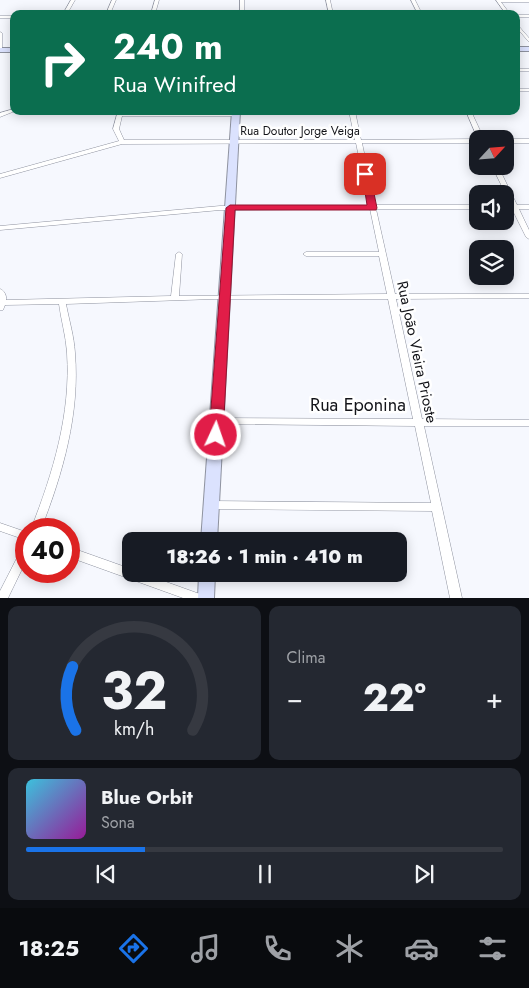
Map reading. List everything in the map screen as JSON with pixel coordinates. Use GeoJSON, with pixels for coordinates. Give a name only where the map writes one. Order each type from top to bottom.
{"type":"FeatureCollection","features":[{"type":"Feature","properties":{"kind":"street"},"geometry":{"type":"LineString","coordinates":[[498,1],[529,1]]}},
{"type":"Feature","properties":{"kind":"street"},"geometry":{"type":"LineString","coordinates":[[520,29],[529,40]]}},
{"type":"Feature","properties":{"kind":"street"},"geometry":{"type":"LineString","coordinates":[[0,33],[0,50]]}},
{"type":"Feature","properties":{"kind":"street"},"geometry":{"type":"LineString","coordinates":[[120,115],[116,129],[122,142]]}},
{"type":"Feature","properties":{"kind":"street"},"geometry":{"type":"LineString","coordinates":[[210,532],[236,115]]}},
{"type":"Feature","properties":{"kind":"street","name":"Rua João Vieira Prioste"},"geometry":{"type":"LineString","coordinates":[[353,115],[456,598]]}},
{"type":"Feature","properties":{"kind":"street"},"geometry":{"type":"LineString","coordinates":[[470,115],[477,130]]}},
{"type":"Feature","properties":{"kind":"street","name":"Rua Doutor Jorge Veiga"},"geometry":{"type":"LineString","coordinates":[[0,176],[122,142],[469,141]]}},
{"type":"Feature","properties":{"kind":"street"},"geometry":{"type":"LineString","coordinates":[[514,141],[529,141]]}},
{"type":"Feature","properties":{"kind":"street"},"geometry":{"type":"LineString","coordinates":[[499,175],[529,237]]}},
{"type":"Feature","properties":{"kind":"street"},"geometry":{"type":"LineString","coordinates":[[0,228],[230,208],[469,207]]}},
{"type":"Feature","properties":{"kind":"street"},"geometry":{"type":"LineString","coordinates":[[515,207],[529,208]]}},
{"type":"Feature","properties":{"kind":"street"},"geometry":{"type":"LineString","coordinates":[[175,298],[179,254]]}},
{"type":"Feature","properties":{"kind":"street"},"geometry":{"type":"LineString","coordinates":[[306,254],[382,254]]}},
{"type":"Feature","properties":{"kind":"street"},"geometry":{"type":"LineString","coordinates":[[0,291],[1,305],[225,296],[529,296]]}},
{"type":"Feature","properties":{"kind":"street"},"geometry":{"type":"LineString","coordinates":[[40,518],[60,456],[70,402],[71,356],[62,302]]}},
{"type":"Feature","properties":{"kind":"street","name":"Rua Eponina"},"geometry":{"type":"LineString","coordinates":[[217,421],[529,423]]}},
{"type":"Feature","properties":{"kind":"street"},"geometry":{"type":"LineString","coordinates":[[212,505],[436,507]]}},
{"type":"Feature","properties":{"kind":"street"},"geometry":{"type":"LineString","coordinates":[[0,527],[15,532]]}},
{"type":"Feature","properties":{"kind":"street"},"geometry":{"type":"LineString","coordinates":[[80,556],[197,598]]}},
{"type":"Feature","properties":{"kind":"street"},"geometry":{"type":"LineString","coordinates":[[2,598],[15,573]]}},
{"type":"Feature","properties":{"kind":"street"},"geometry":{"type":"LineString","coordinates":[[206,598],[207,582]]}},
{"type":"Feature","properties":{"kind":"route"},"geometry":{"type":"LineString","coordinates":[[216,435],[230,208],[372,208],[365,174]]}}]}
